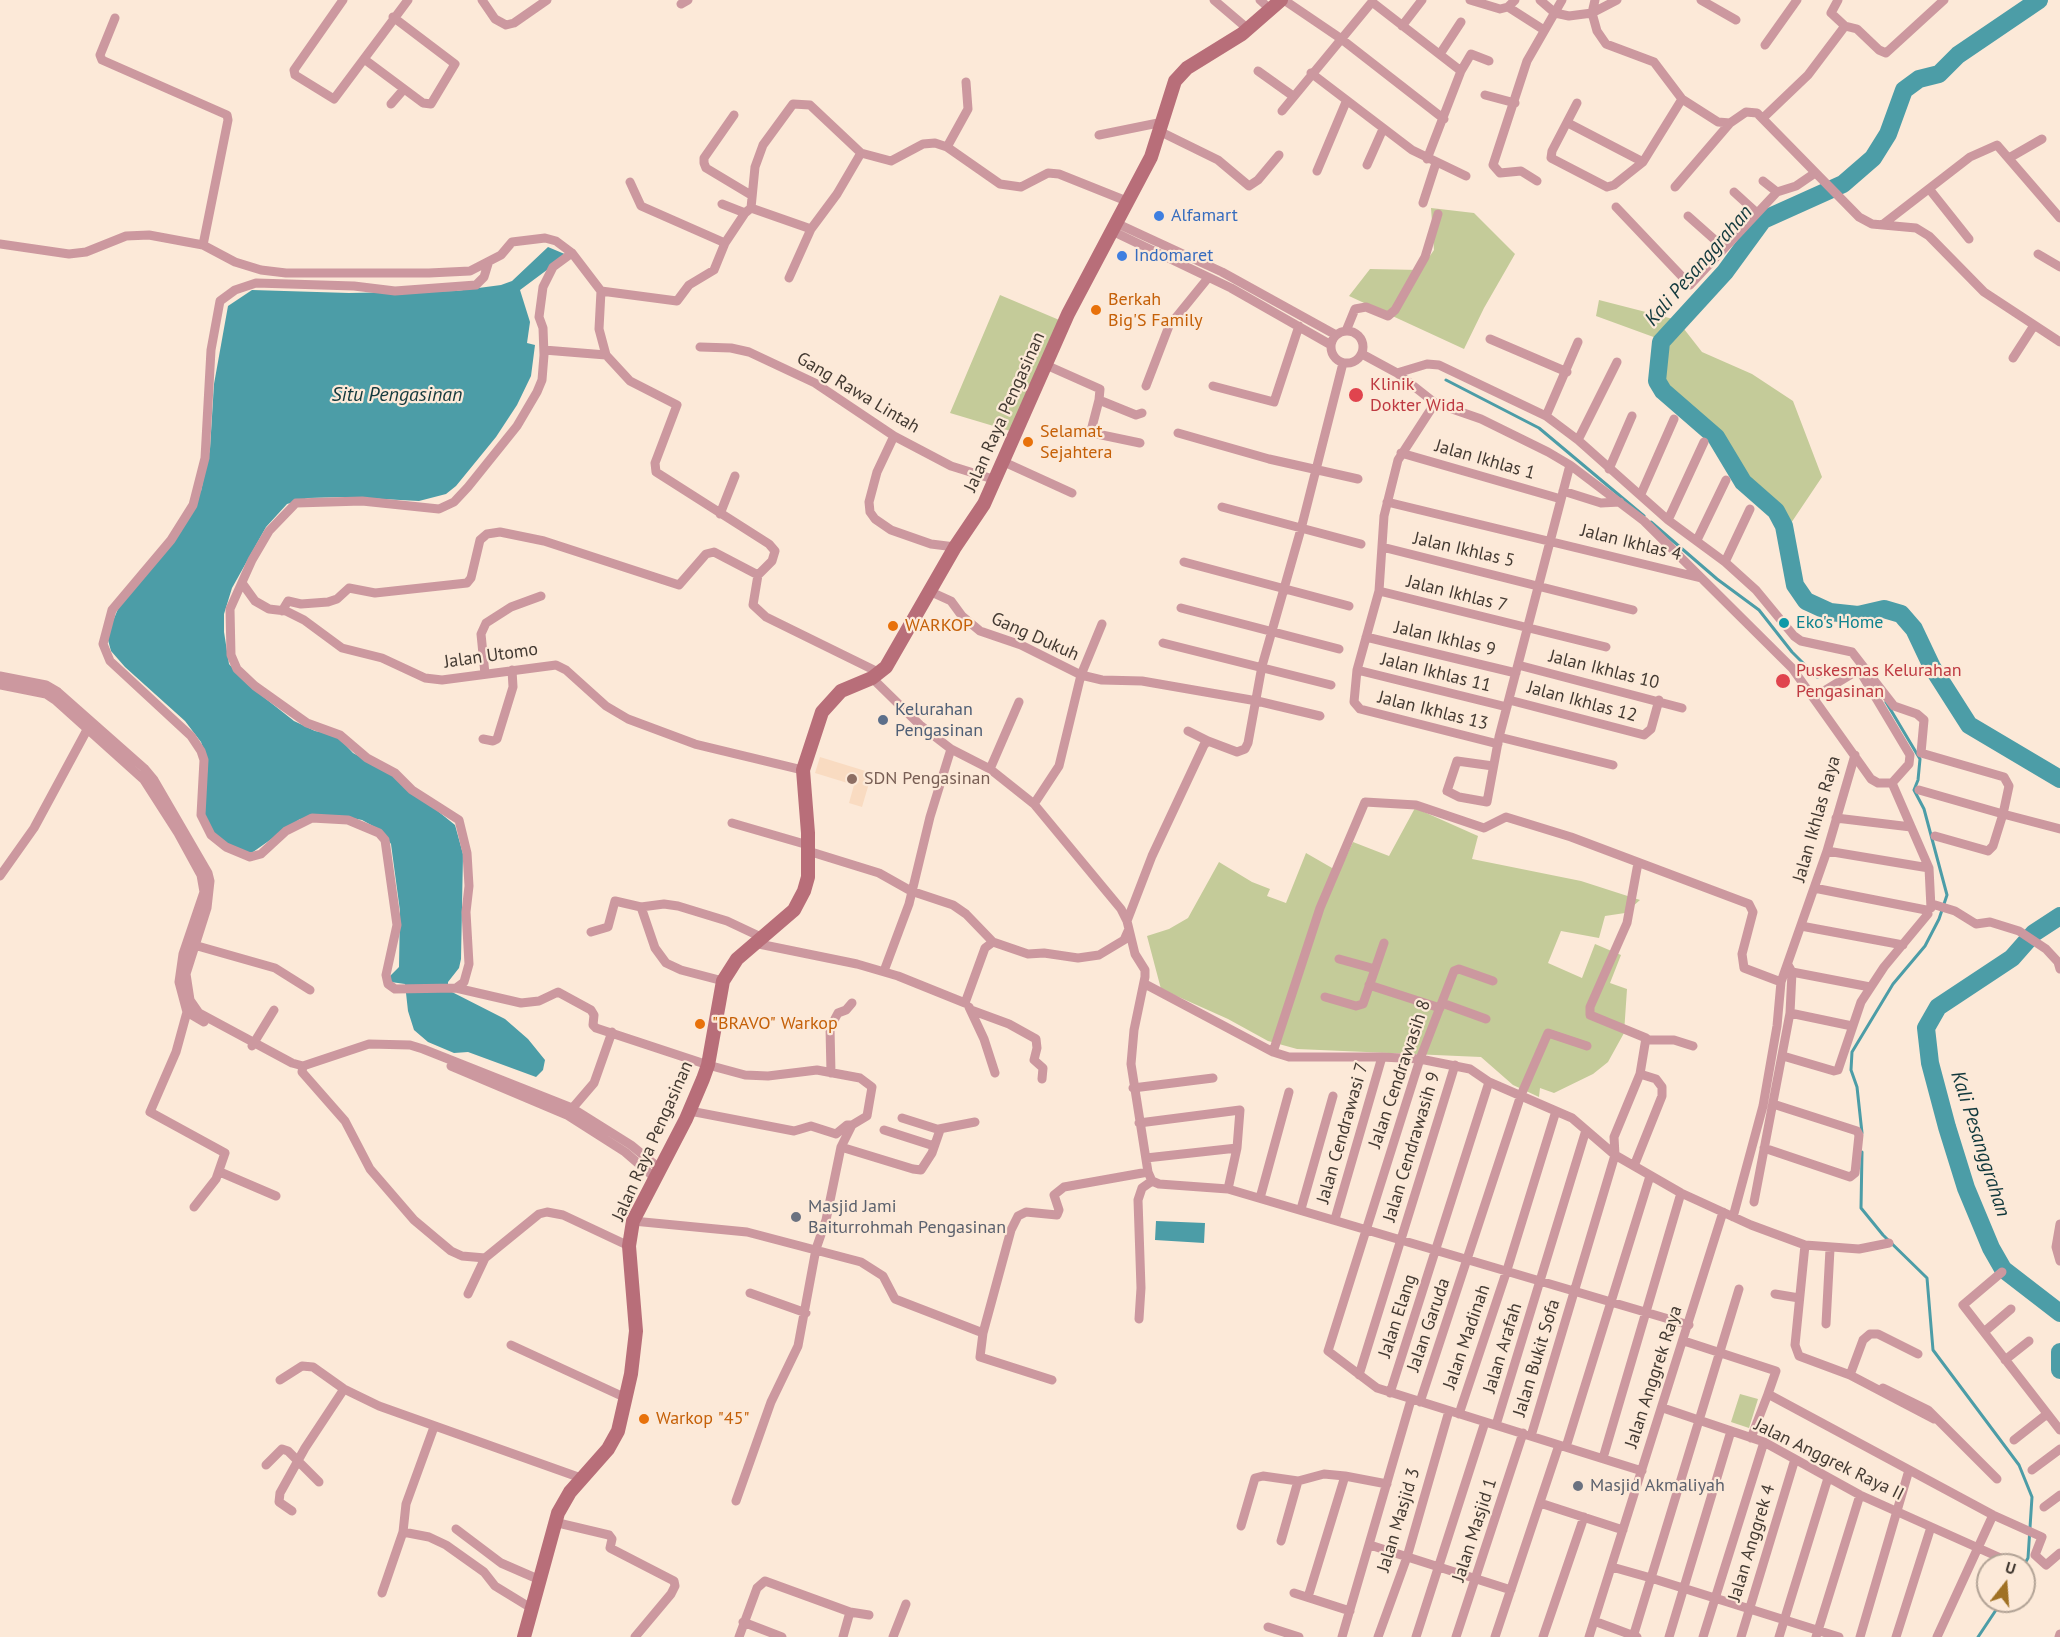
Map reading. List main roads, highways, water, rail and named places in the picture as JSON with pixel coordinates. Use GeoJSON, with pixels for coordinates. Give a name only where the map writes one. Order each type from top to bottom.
{"type":"FeatureCollection","features":[{"type":"Feature","properties":{"kind":"main road","name":"Jalan Raya Pengasinan"},"geometry":{"type":"LineString","coordinates":[[524,1637],[554,1522],[581,1478],[614,1441],[626,1398],[636,1331],[629,1246],[633,1221],[690,1111],[708,1065],[723,981],[736,959],[782,921],[799,903],[808,877],[803,770],[825,706],[841,691],[876,675],[891,661],[929,591],[979,512],[996,480],[1068,314],[1129,202],[1162,127],[1172,88],[1181,73],[1248,29],[1279,3]]}},
{"type":"Feature","properties":{"kind":"water","name":"Situ Pengasinan"},"geometry":{"type":"Polygon","coordinates":[[[548,247],[567,255],[520,290],[530,322],[527,343],[535,345],[531,376],[517,405],[496,437],[456,486],[446,494],[419,501],[345,497],[308,498],[287,504],[266,527],[232,588],[224,614],[229,664],[247,684],[294,721],[315,731],[336,735],[353,753],[393,775],[455,825],[463,854],[461,959],[459,968],[448,982],[448,990],[505,1019],[528,1039],[545,1060],[543,1070],[536,1077],[468,1052],[454,1053],[428,1042],[414,1030],[408,1011],[405,984],[391,982],[390,976],[399,967],[400,911],[391,844],[382,831],[362,820],[347,817],[300,819],[253,852],[246,853],[229,846],[207,827],[204,808],[208,761],[201,742],[185,721],[125,667],[111,651],[108,640],[118,609],[201,491],[210,449],[214,384],[228,306],[252,290],[349,293],[456,291],[501,285],[512,281],[548,247]]]}},
{"type":"Feature","properties":{"kind":"water"},"geometry":{"type":"Polygon","coordinates":[[[1156,1221],[1205,1223],[1204,1243],[1155,1240],[1156,1221]]]}},
{"type":"Feature","properties":{"kind":"waterway","name":"Kali Pesanggrahan"},"geometry":{"type":"LineString","coordinates":[[2039,0],[1958,55],[1939,74],[1919,79],[1904,90],[1888,134],[1873,158],[1843,184],[1763,220],[1725,272],[1661,342],[1657,381],[1663,391],[1716,437],[1743,482],[1776,511],[1784,526],[1795,585],[1806,601],[1830,612],[1858,615],[1884,609],[1901,614],[1914,629],[1932,667],[1969,725],[2060,779]]}},
{"type":"Feature","properties":{"kind":"waterway"},"geometry":{"type":"LineString","coordinates":[[1446,380],[1539,428],[1644,516]]}},
{"type":"Feature","properties":{"kind":"waterway"},"geometry":{"type":"LineString","coordinates":[[1651,522],[1717,579],[1759,610],[1792,652],[1817,677],[1857,668]]}},
{"type":"Feature","properties":{"kind":"waterway"},"geometry":{"type":"LineString","coordinates":[[1862,1133],[1857,1087],[1851,1070],[1852,1052],[1893,984],[1925,946],[1939,919],[1947,895],[1924,809],[1914,790],[1918,780],[1920,759],[1886,702]]}},
{"type":"Feature","properties":{"kind":"waterway","name":"Kali Pesanggrahan"},"geometry":{"type":"LineString","coordinates":[[2060,916],[2034,933],[2012,958],[1938,1007],[1926,1028],[1930,1063],[1947,1127],[1966,1188],[1991,1248],[2003,1269],[2060,1313]]}},
{"type":"Feature","properties":{"kind":"waterway"},"geometry":{"type":"LineString","coordinates":[[1862,1152],[1861,1208],[1883,1235],[1927,1278],[1933,1350],[2019,1465],[2032,1497],[2028,1553]]}},
{"type":"Feature","properties":{"kind":"waterway","name":"Kali Pesanggrahan"},"geometry":{"type":"LineString","coordinates":[[2060,1352],[2060,1370]]}},
{"type":"Feature","properties":{"kind":"waterway"},"geometry":{"type":"LineString","coordinates":[[1978,1637],[1994,1613]]}},
{"type":"Feature","properties":{"kind":"place","name":"Alfamart"},"geometry":{"type":"Point","coordinates":[1159,216]}},
{"type":"Feature","properties":{"kind":"place","name":"Indomaret"},"geometry":{"type":"Point","coordinates":[1122,256]}},
{"type":"Feature","properties":{"kind":"place","name":"Berkah Big'S Family"},"geometry":{"type":"Point","coordinates":[1096,310]}},
{"type":"Feature","properties":{"kind":"place","name":"Klinik Dokter Wida"},"geometry":{"type":"Point","coordinates":[1356,395]}},
{"type":"Feature","properties":{"kind":"place","name":"Selamat Sejahtera"},"geometry":{"type":"Point","coordinates":[1028,442]}},
{"type":"Feature","properties":{"kind":"place","name":"Eko's Home"},"geometry":{"type":"Point","coordinates":[1784,623]}},
{"type":"Feature","properties":{"kind":"place","name":"WARKOP"},"geometry":{"type":"Point","coordinates":[893,626]}},
{"type":"Feature","properties":{"kind":"place","name":"Puskesmas Kelurahan Pengasinan"},"geometry":{"type":"Point","coordinates":[1783,681]}},
{"type":"Feature","properties":{"kind":"place","name":"Kelurahan Pengasinan"},"geometry":{"type":"Point","coordinates":[883,720]}},
{"type":"Feature","properties":{"kind":"place","name":"SDN Pengasinan"},"geometry":{"type":"Point","coordinates":[852,779]}},
{"type":"Feature","properties":{"kind":"place","name":"\"BRAVO\" Warkop"},"geometry":{"type":"Point","coordinates":[700,1024]}},
{"type":"Feature","properties":{"kind":"place","name":"Masjid Jami Baiturrohmah Pengasinan"},"geometry":{"type":"Point","coordinates":[796,1217]}},
{"type":"Feature","properties":{"kind":"place","name":"Warkop \"45\""},"geometry":{"type":"Point","coordinates":[644,1419]}},
{"type":"Feature","properties":{"kind":"place","name":"Masjid Akmaliyah"},"geometry":{"type":"Point","coordinates":[1578,1486]}}]}
